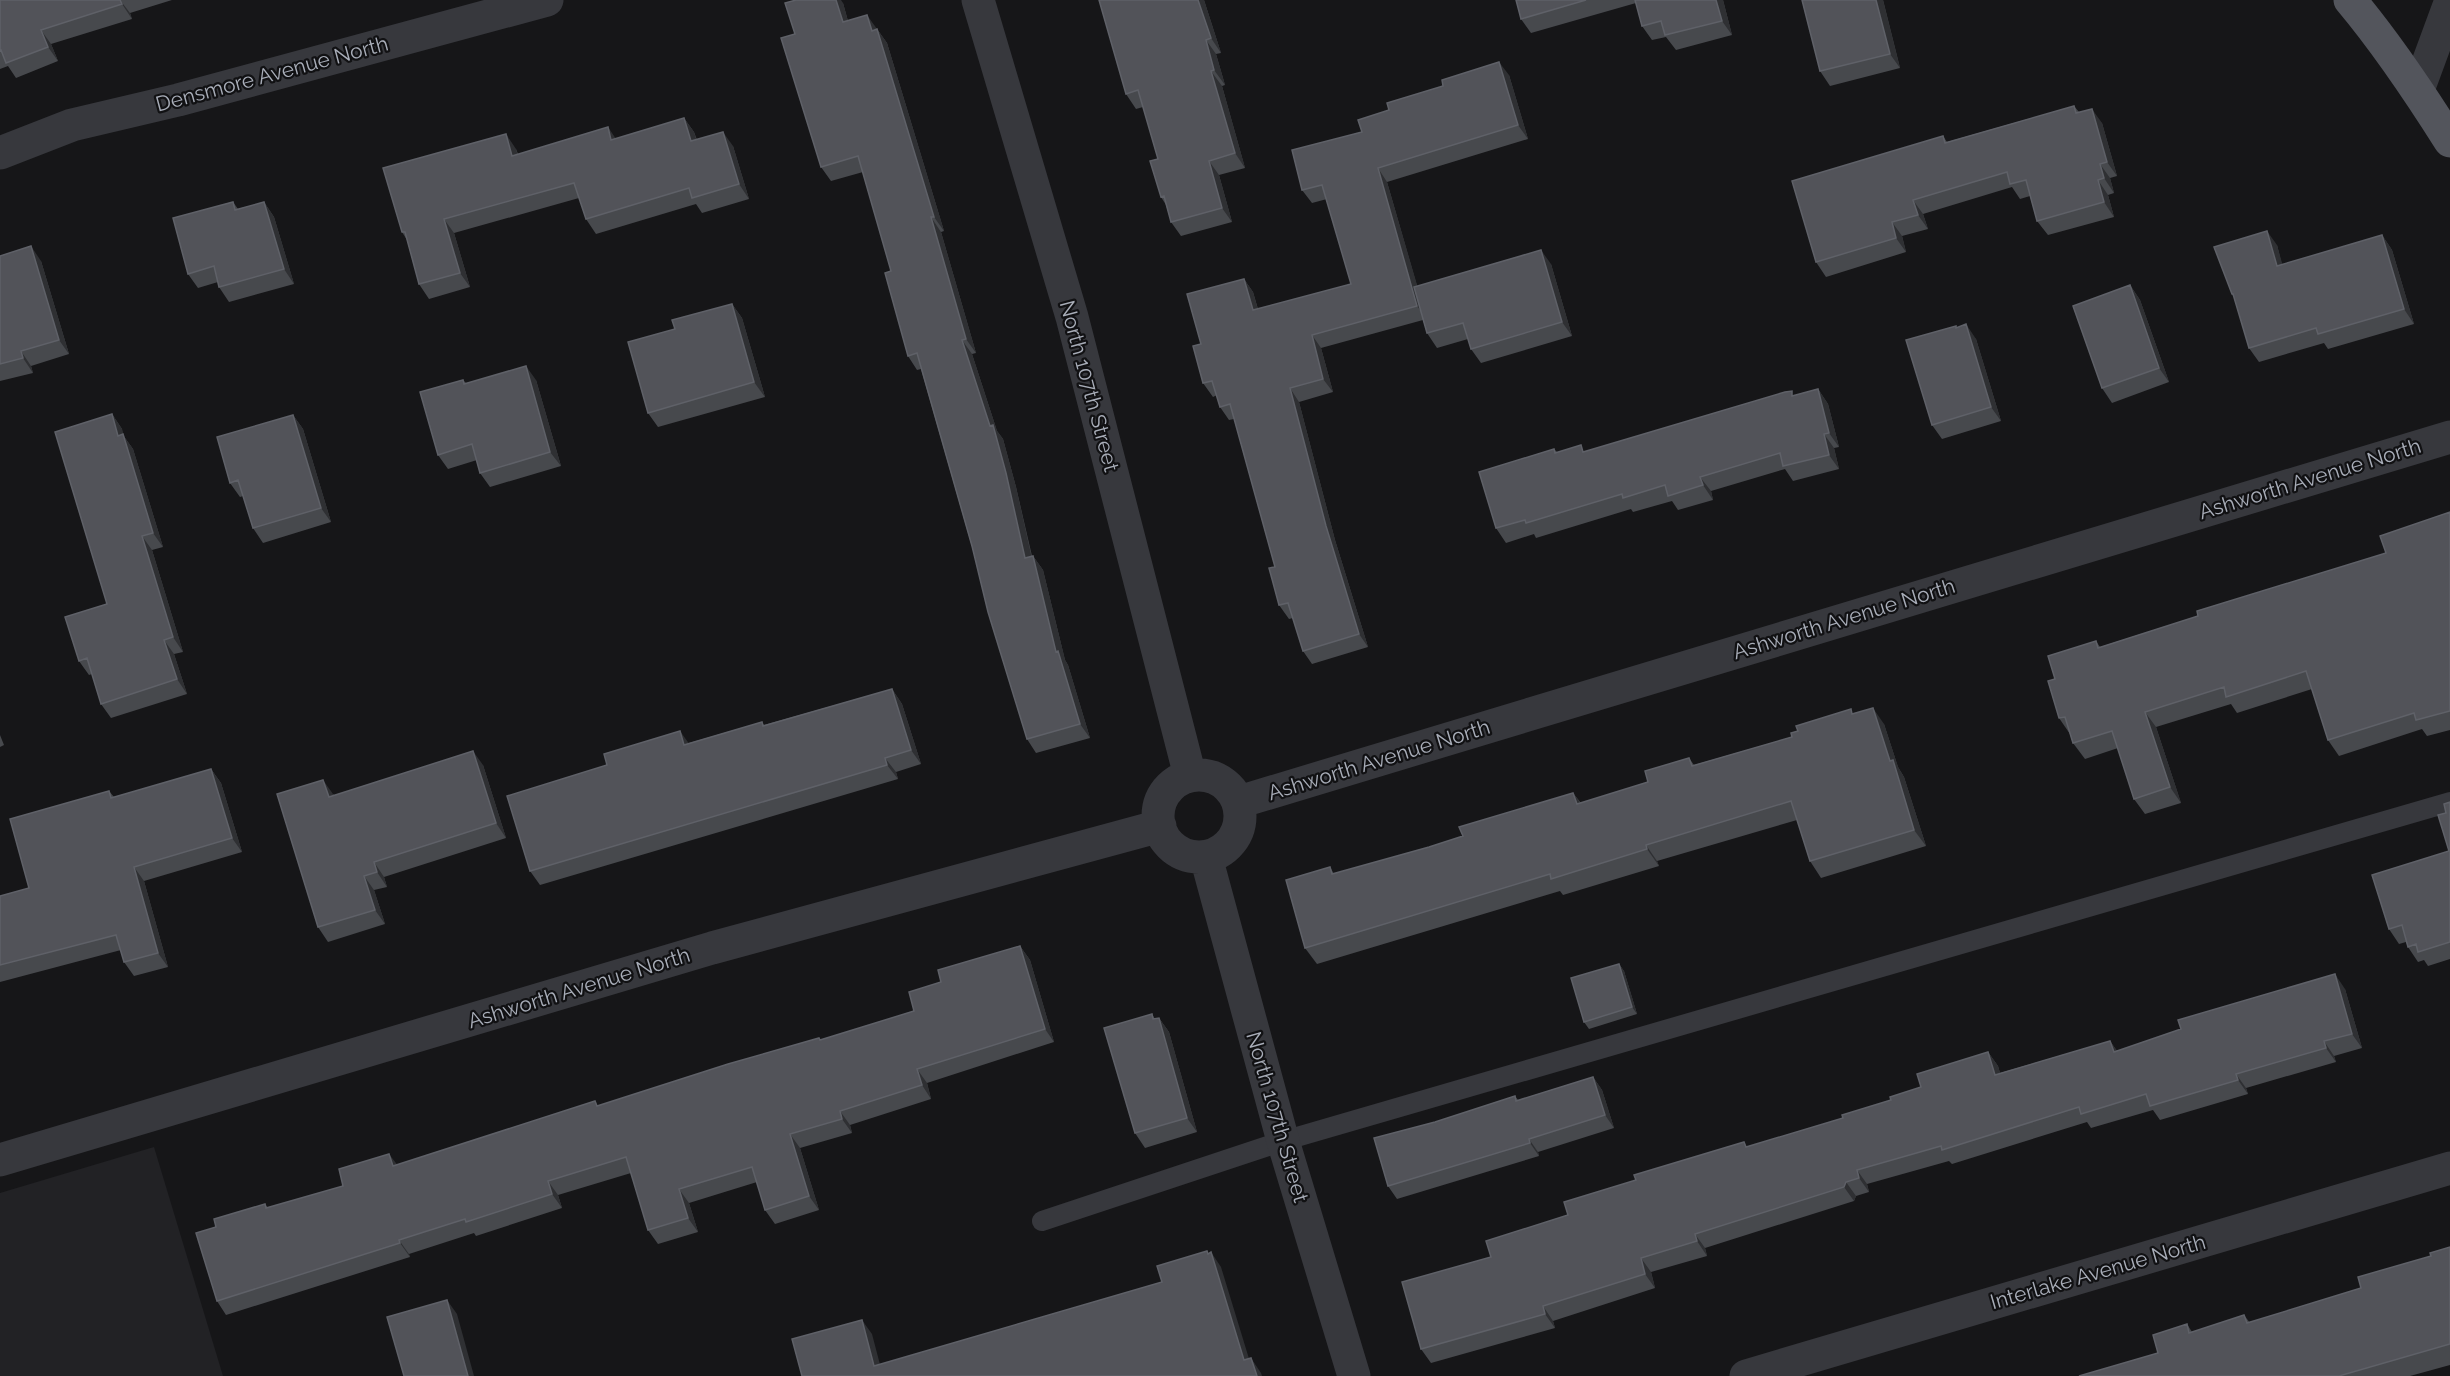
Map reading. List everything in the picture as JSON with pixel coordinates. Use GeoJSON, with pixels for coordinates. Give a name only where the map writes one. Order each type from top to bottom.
{"type":"FeatureCollection","features":[{"type":"Feature","properties":{"kind":"main road"},"geometry":{"type":"LineString","coordinates":[[2349,0],[2418,90],[2450,141]]}},
{"type":"Feature","properties":{"kind":"street","name":"Densmore Avenue North"},"geometry":{"type":"LineString","coordinates":[[0,153],[72,125],[178,100],[547,0]]}},
{"type":"Feature","properties":{"kind":"street","name":"North 107th Street"},"geometry":{"type":"LineString","coordinates":[[978,0],[1072,317],[1190,776]]}},
{"type":"Feature","properties":{"kind":"street"},"geometry":{"type":"LineString","coordinates":[[2418,90],[2450,3]]}},
{"type":"Feature","properties":{"kind":"street","name":"Ashworth Avenue North"},"geometry":{"type":"LineString","coordinates":[[1239,802],[2450,437]]}},
{"type":"Feature","properties":{"kind":"street"},"geometry":{"type":"LineString","coordinates":[[1209,775],[1221,780],[1232,789],[1239,802],[1241,816],[1238,831],[1231,843],[1220,852],[1206,857],[1178,852],[1168,843],[1160,826],[1159,806],[1164,794],[1172,784],[1190,776],[1209,775]]}},
{"type":"Feature","properties":{"kind":"street","name":"Ashworth Avenue North"},"geometry":{"type":"LineString","coordinates":[[0,1160],[712,948],[1160,826]]}},
{"type":"Feature","properties":{"kind":"street","name":"North 107th Street"},"geometry":{"type":"LineString","coordinates":[[1206,857],[1282,1142],[1354,1376]]}},
{"type":"Feature","properties":{"kind":"street","name":"Interlake Avenue North"},"geometry":{"type":"LineString","coordinates":[[1746,1376],[2450,1168]]}},
{"type":"Feature","properties":{"kind":"lane"},"geometry":{"type":"LineString","coordinates":[[1042,1221],[1282,1142],[2450,802]]}},
{"type":"Feature","properties":{"kind":"shaded area"},"geometry":{"type":"Polygon","coordinates":[[[154,1147],[223,1376],[0,1376],[0,1193],[154,1147]]]}},
{"type":"Feature","properties":{"kind":"building"},"geometry":{"type":"Polygon","coordinates":[[[0,0],[120,0],[122,4],[41,30],[48,47],[6,63],[0,51],[0,0]]]}},
{"type":"Feature","properties":{"kind":"building"},"geometry":{"type":"Polygon","coordinates":[[[796,0],[836,0],[843,22],[867,15],[872,31],[877,29],[934,217],[931,217],[966,339],[962,340],[990,426],[993,425],[1025,558],[1033,556],[1056,652],[1058,651],[1080,724],[1027,739],[988,612],[972,546],[917,353],[908,356],[885,273],[891,271],[858,156],[821,167],[781,38],[795,34],[785,3],[796,0]]]}},
{"type":"Feature","properties":{"kind":"building"},"geometry":{"type":"Polygon","coordinates":[[[1099,0],[1198,0],[1211,38],[1206,40],[1214,70],[1211,71],[1235,153],[1209,161],[1222,208],[1171,222],[1164,196],[1161,197],[1150,161],[1158,159],[1138,90],[1126,94],[1099,0]]]}},
{"type":"Feature","properties":{"kind":"building"},"geometry":{"type":"Polygon","coordinates":[[[1516,0],[1586,0],[1521,19],[1516,0]]]}},
{"type":"Feature","properties":{"kind":"building"},"geometry":{"type":"Polygon","coordinates":[[[1635,0],[1716,0],[1722,21],[1665,35],[1661,21],[1642,26],[1635,0]]]}},
{"type":"Feature","properties":{"kind":"building"},"geometry":{"type":"Polygon","coordinates":[[[1802,0],[1876,0],[1890,54],[1820,71],[1802,0]]]}},
{"type":"Feature","properties":{"kind":"building"},"geometry":{"type":"Polygon","coordinates":[[[1499,62],[1518,125],[1378,168],[1417,306],[1312,335],[1323,379],[1290,388],[1326,526],[1359,634],[1303,651],[1288,603],[1279,605],[1269,568],[1275,567],[1230,404],[1220,407],[1212,381],[1203,383],[1193,346],[1201,344],[1187,294],[1244,279],[1253,310],[1351,284],[1322,185],[1302,190],[1292,150],[1362,132],[1358,120],[1389,110],[1387,103],[1443,86],[1442,80],[1499,62]]]}},
{"type":"Feature","properties":{"kind":"building"},"geometry":{"type":"Polygon","coordinates":[[[2074,106],[2076,113],[2092,109],[2107,162],[2100,164],[2104,178],[2098,180],[2104,202],[2037,221],[2026,180],[2010,184],[2007,172],[1913,200],[1918,215],[1892,222],[1896,238],[1816,262],[1792,181],[1943,136],[1945,143],[2074,106]]]}},
{"type":"Feature","properties":{"kind":"building"},"geometry":{"type":"Polygon","coordinates":[[[684,118],[691,141],[723,132],[739,184],[692,198],[689,188],[586,219],[574,183],[444,219],[460,273],[419,284],[405,232],[402,232],[383,168],[506,134],[512,156],[608,127],[611,140],[684,118]]]}},
{"type":"Feature","properties":{"kind":"building"},"geometry":{"type":"Polygon","coordinates":[[[233,202],[235,210],[264,202],[284,269],[219,287],[214,266],[188,274],[173,218],[233,202]]]}},
{"type":"Feature","properties":{"kind":"building"},"geometry":{"type":"Polygon","coordinates":[[[2267,231],[2277,266],[2382,235],[2404,309],[2318,334],[2316,328],[2249,348],[2233,294],[2214,247],[2267,231]]]}},
{"type":"Feature","properties":{"kind":"building"},"geometry":{"type":"Polygon","coordinates":[[[31,246],[59,340],[21,351],[23,358],[0,364],[0,256],[31,246]]]}},
{"type":"Feature","properties":{"kind":"building"},"geometry":{"type":"Polygon","coordinates":[[[1541,250],[1562,322],[1471,349],[1463,323],[1427,333],[1414,287],[1541,250]]]}},
{"type":"Feature","properties":{"kind":"building"},"geometry":{"type":"Polygon","coordinates":[[[2130,285],[2159,368],[2102,388],[2073,306],[2130,285]]]}},
{"type":"Feature","properties":{"kind":"building"},"geometry":{"type":"Polygon","coordinates":[[[732,304],[754,382],[648,413],[628,342],[675,329],[672,320],[732,304]]]}},
{"type":"Feature","properties":{"kind":"building"},"geometry":{"type":"Polygon","coordinates":[[[1966,324],[1991,407],[1932,425],[1906,340],[1966,324]]]}},
{"type":"Feature","properties":{"kind":"building"},"geometry":{"type":"Polygon","coordinates":[[[526,366],[550,452],[480,473],[472,444],[438,455],[420,392],[463,380],[464,384],[526,366]]]}},
{"type":"Feature","properties":{"kind":"building"},"geometry":{"type":"Polygon","coordinates":[[[1818,389],[1829,433],[1824,434],[1829,455],[1783,466],[1780,453],[1700,477],[1703,485],[1668,496],[1665,485],[1623,498],[1622,494],[1526,523],[1525,520],[1496,528],[1479,472],[1554,449],[1555,453],[1581,445],[1583,452],[1785,392],[1792,391],[1792,396],[1818,389]]]}},
{"type":"Feature","properties":{"kind":"building"},"geometry":{"type":"Polygon","coordinates":[[[112,414],[118,436],[123,434],[153,533],[142,536],[173,637],[164,640],[177,679],[101,704],[87,658],[79,661],[65,617],[107,604],[55,432],[112,414]]]}},
{"type":"Feature","properties":{"kind":"building"},"geometry":{"type":"Polygon","coordinates":[[[293,415],[321,508],[253,528],[238,480],[230,483],[217,437],[293,415]]]}},
{"type":"Feature","properties":{"kind":"building"},"geometry":{"type":"Polygon","coordinates":[[[2450,512],[2450,711],[2416,720],[2414,713],[2328,740],[2306,671],[2226,697],[2224,687],[2145,712],[2170,787],[2134,799],[2112,731],[2073,743],[2065,717],[2059,718],[2048,681],[2055,679],[2048,656],[2096,641],[2098,648],[2198,616],[2197,611],[2386,553],[2380,536],[2450,512]]]}},
{"type":"Feature","properties":{"kind":"building"},"geometry":{"type":"Polygon","coordinates":[[[892,689],[911,750],[885,758],[887,765],[530,871],[507,796],[607,765],[604,754],[680,731],[684,745],[762,722],[763,726],[892,689]]]}},
{"type":"Feature","properties":{"kind":"building"},"geometry":{"type":"Polygon","coordinates":[[[1873,708],[1890,761],[1893,760],[1914,830],[1810,861],[1791,801],[1646,845],[1647,849],[1551,879],[1550,874],[1305,948],[1286,880],[1330,867],[1332,874],[1429,847],[1463,836],[1459,827],[1573,793],[1577,804],[1648,782],[1645,771],[1689,758],[1692,766],[1792,737],[1791,733],[1798,731],[1796,726],[1851,709],[1852,714],[1873,708]]]}},
{"type":"Feature","properties":{"kind":"building"},"geometry":{"type":"Polygon","coordinates":[[[473,751],[496,823],[374,862],[377,872],[364,876],[375,910],[318,927],[277,794],[323,780],[329,797],[473,751]]]}},
{"type":"Feature","properties":{"kind":"building"},"geometry":{"type":"Polygon","coordinates":[[[211,769],[232,838],[134,867],[158,953],[124,962],[116,935],[0,965],[0,896],[29,888],[10,819],[109,791],[111,798],[211,769]]]}},
{"type":"Feature","properties":{"kind":"building"},"geometry":{"type":"Polygon","coordinates":[[[2450,802],[2450,942],[2418,952],[2416,944],[2408,947],[2402,925],[2389,929],[2372,875],[2449,851],[2438,815],[2446,813],[2444,804],[2450,802]]]}},
{"type":"Feature","properties":{"kind":"building"},"geometry":{"type":"Polygon","coordinates":[[[1020,946],[1045,1029],[917,1069],[922,1085],[840,1111],[842,1119],[790,1134],[809,1196],[765,1210],[752,1167],[679,1189],[688,1218],[648,1230],[626,1157],[548,1181],[552,1194],[466,1222],[465,1219],[399,1240],[400,1243],[217,1301],[196,1233],[216,1227],[214,1219],[265,1204],[266,1208],[343,1186],[339,1169],[389,1154],[393,1166],[595,1101],[597,1106],[728,1064],[819,1038],[820,1040],[914,1011],[909,992],[941,982],[938,970],[1020,946]]]}},
{"type":"Feature","properties":{"kind":"building"},"geometry":{"type":"Polygon","coordinates":[[[1619,964],[1632,1007],[1584,1022],[1571,978],[1619,964]]]}},
{"type":"Feature","properties":{"kind":"building"},"geometry":{"type":"Polygon","coordinates":[[[2335,974],[2352,1034],[2324,1041],[2326,1048],[2236,1074],[2238,1080],[2150,1106],[2146,1094],[2081,1114],[2079,1107],[1942,1150],[1941,1146],[1857,1170],[1859,1178],[1846,1182],[1844,1187],[1695,1234],[1697,1241],[1641,1258],[1645,1274],[1543,1306],[1545,1314],[1421,1349],[1402,1282],[1491,1257],[1486,1241],[1568,1215],[1564,1202],[1636,1180],[1634,1175],[1744,1142],[1746,1147],[1843,1118],[1842,1115],[1891,1100],[1890,1097],[1921,1087],[1917,1074],[1988,1052],[1995,1075],[2110,1041],[2114,1052],[2181,1029],[2178,1020],[2335,974]]]}},
{"type":"Feature","properties":{"kind":"building"},"geometry":{"type":"Polygon","coordinates":[[[1152,1014],[1153,1019],[1159,1018],[1187,1118],[1135,1133],[1104,1028],[1152,1014]]]}},
{"type":"Feature","properties":{"kind":"building"},"geometry":{"type":"Polygon","coordinates":[[[1593,1077],[1605,1115],[1529,1139],[1530,1143],[1388,1186],[1374,1138],[1435,1122],[1515,1096],[1516,1101],[1593,1077]]]}},
{"type":"Feature","properties":{"kind":"building"},"geometry":{"type":"Polygon","coordinates":[[[2450,1247],[2450,1344],[2339,1376],[2079,1376],[2158,1353],[2153,1335],[2187,1324],[2189,1333],[2244,1315],[2247,1323],[2361,1288],[2358,1277],[2431,1256],[2430,1253],[2450,1247]]]}},
{"type":"Feature","properties":{"kind":"building"},"geometry":{"type":"Polygon","coordinates":[[[1207,1251],[1208,1254],[1211,1252],[1244,1360],[1251,1358],[1257,1376],[802,1376],[792,1339],[862,1320],[874,1366],[1162,1282],[1157,1266],[1207,1251]]]}},
{"type":"Feature","properties":{"kind":"building"},"geometry":{"type":"Polygon","coordinates":[[[447,1300],[468,1376],[404,1376],[387,1317],[447,1300]]]}}]}
